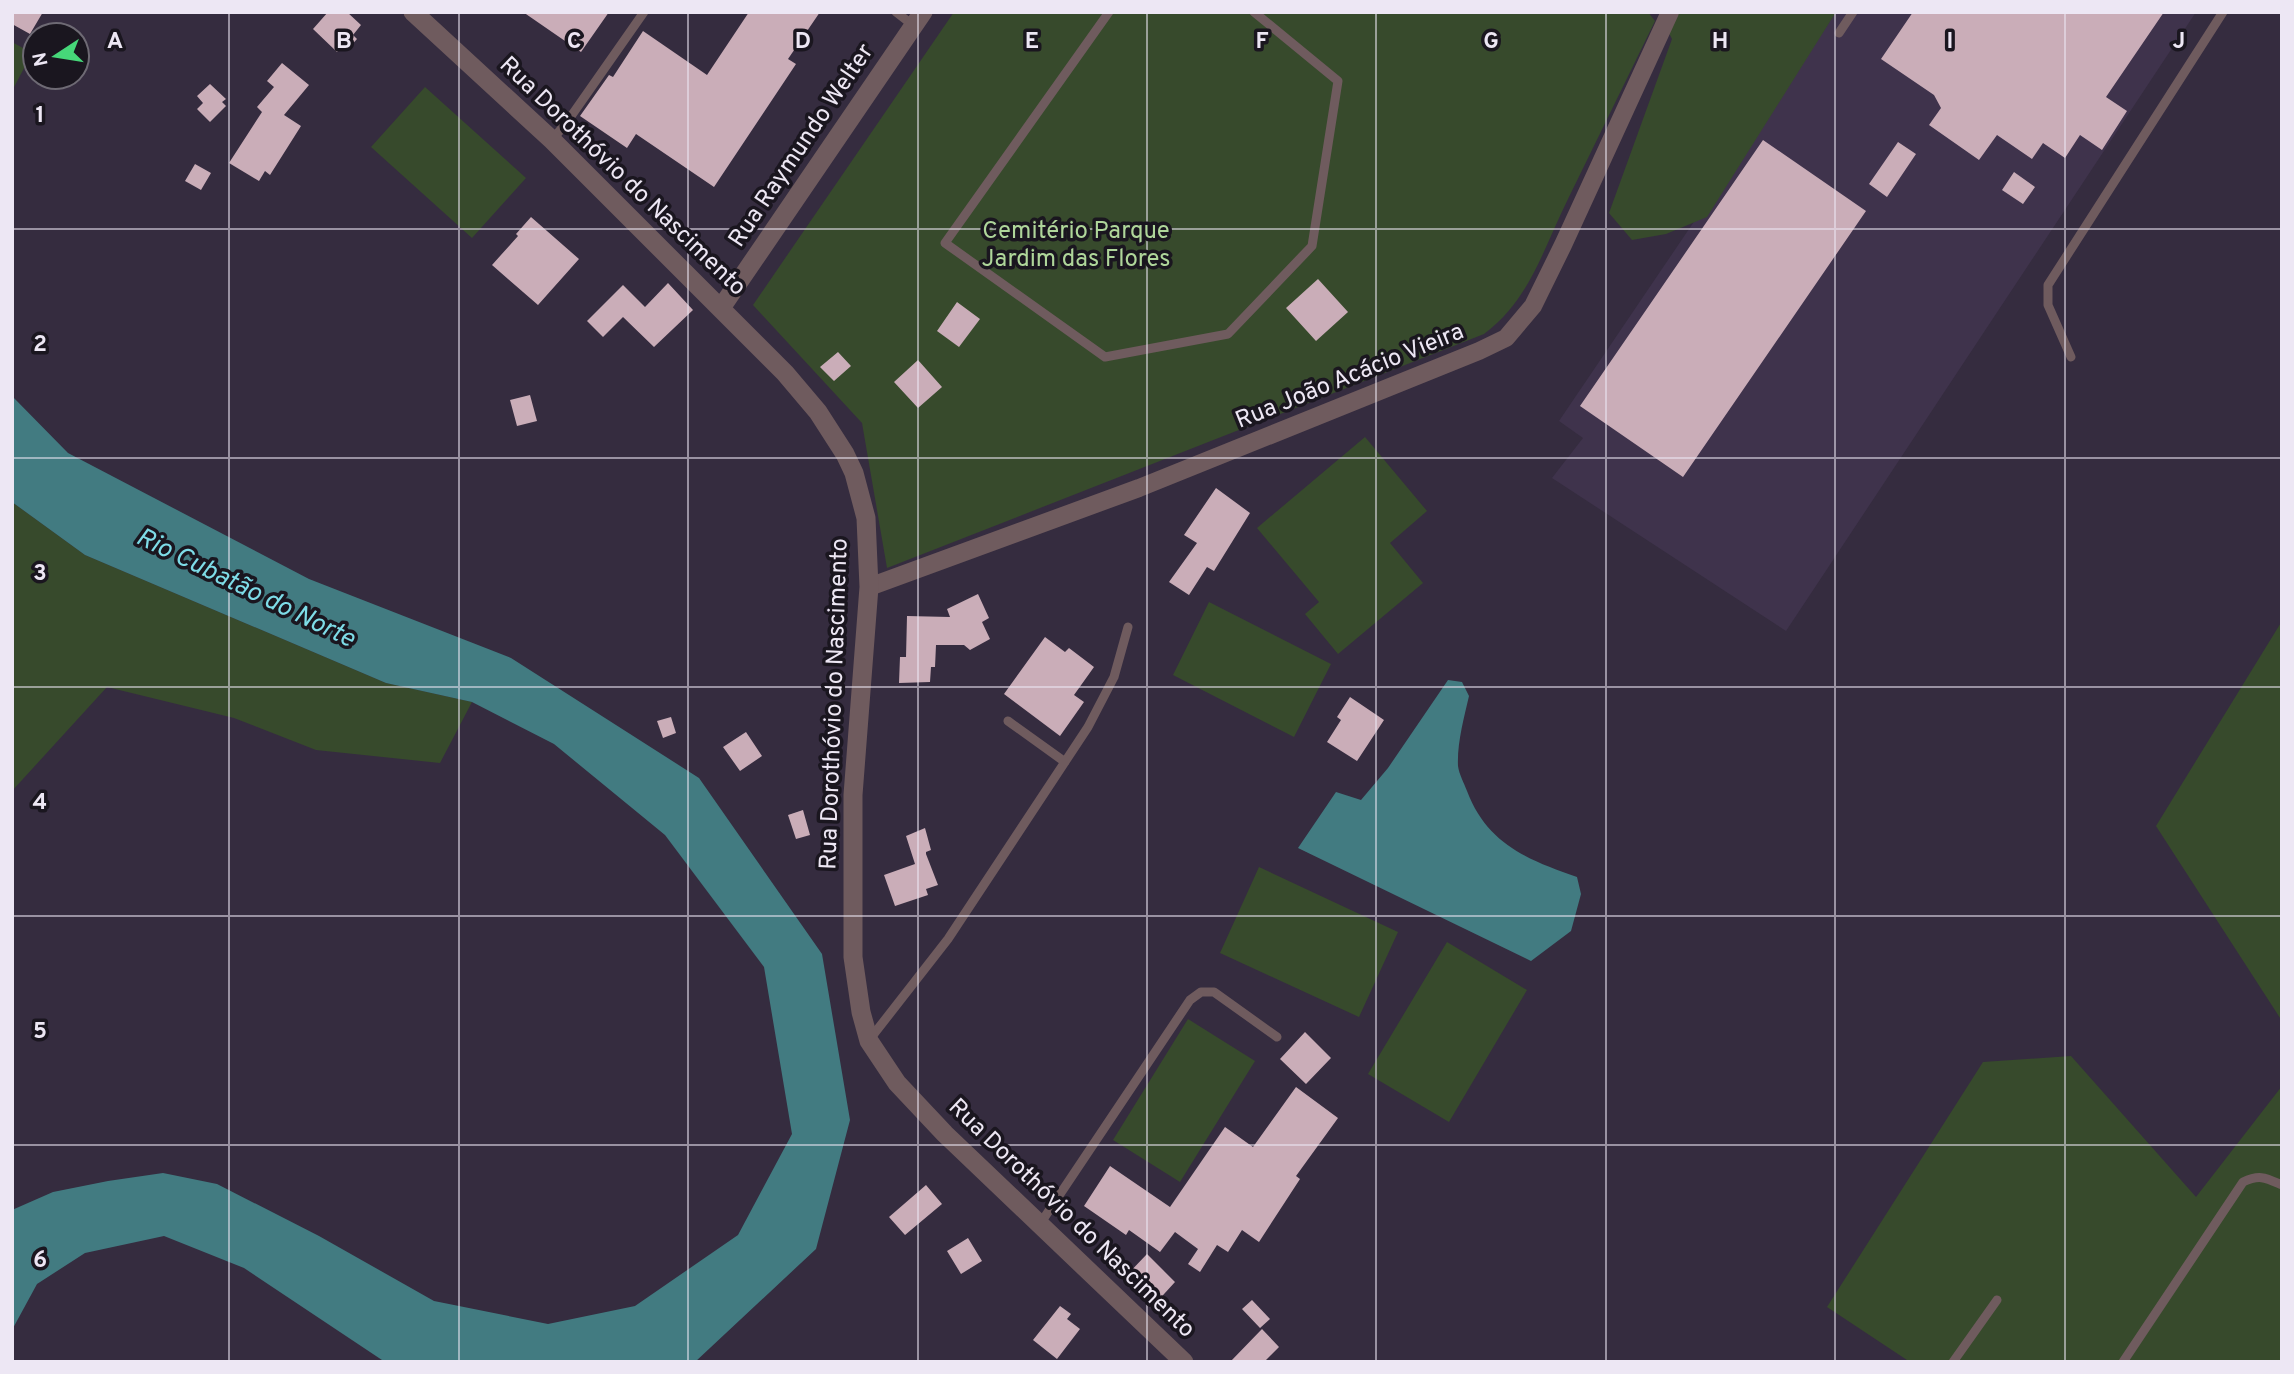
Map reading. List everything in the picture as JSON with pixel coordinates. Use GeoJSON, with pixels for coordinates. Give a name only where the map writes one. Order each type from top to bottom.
{"type":"FeatureCollection","features":[{"type":"Feature","properties":{"kind":"street","name":"Rua Dorothóvio do Nascimento"},"geometry":{"type":"LineString","coordinates":[[413,12],[552,140],[721,308],[804,394],[845,454],[858,485],[866,517],[869,587],[853,794],[853,957],[861,1012],[869,1041],[891,1075],[917,1106],[1184,1362]]}},
{"type":"Feature","properties":{"kind":"street","name":"Rua João Acácio Vieira"},"geometry":{"type":"LineString","coordinates":[[869,587],[1139,488],[1479,352],[1506,338],[1533,306],[1670,12]]}},
{"type":"Feature","properties":{"kind":"street","name":"Rua Raymundo Welter"},"geometry":{"type":"LineString","coordinates":[[721,308],[919,19]]}},
{"type":"Feature","properties":{"kind":"lane"},"geometry":{"type":"LineString","coordinates":[[552,140],[644,12]]}},
{"type":"Feature","properties":{"kind":"lane"},"geometry":{"type":"LineString","coordinates":[[896,12],[919,19]]}},
{"type":"Feature","properties":{"kind":"lane"},"geometry":{"type":"LineString","coordinates":[[1109,12],[945,243],[1105,357],[1228,334],[1312,246],[1338,81],[1254,12]]}},
{"type":"Feature","properties":{"kind":"lane"},"geometry":{"type":"LineString","coordinates":[[1839,33],[1853,12]]}},
{"type":"Feature","properties":{"kind":"lane"},"geometry":{"type":"LineString","coordinates":[[2071,357],[2048,305],[2048,285],[2223,12]]}},
{"type":"Feature","properties":{"kind":"lane"},"geometry":{"type":"LineString","coordinates":[[869,1041],[948,939],[1088,727],[1114,677],[1128,627]]}},
{"type":"Feature","properties":{"kind":"lane"},"geometry":{"type":"LineString","coordinates":[[1008,721],[1065,762]]}},
{"type":"Feature","properties":{"kind":"lane"},"geometry":{"type":"LineString","coordinates":[[1040,1224],[1190,1000],[1201,992],[1214,992],[1277,1037]]}},
{"type":"Feature","properties":{"kind":"lane"},"geometry":{"type":"LineString","coordinates":[[2123,1362],[2244,1182],[2255,1176],[2282,1185]]}},
{"type":"Feature","properties":{"kind":"lane"},"geometry":{"type":"LineString","coordinates":[[1953,1362],[1997,1300]]}},
{"type":"Feature","properties":{"kind":"shaded area"},"geometry":{"type":"Polygon","coordinates":[[[1836,12],[2196,12],[1786,631],[1552,478],[1583,438],[1559,421],[1836,12]]]}},
{"type":"Feature","properties":{"kind":"green space","name":"Cemitério Parque Jardim das Flores"},"geometry":{"type":"Polygon","coordinates":[[[954,12],[1648,12],[1655,21],[1534,272],[1513,306],[1484,334],[887,568],[862,423],[753,305],[954,12]]]}},
{"type":"Feature","properties":{"kind":"green space"},"geometry":{"type":"Polygon","coordinates":[[[1658,12],[1836,12],[1707,217],[1666,234],[1632,240],[1609,213],[1672,39],[1658,12]]]}},
{"type":"Feature","properties":{"kind":"green space"},"geometry":{"type":"Polygon","coordinates":[[[12,42],[21,47],[21,74],[12,91],[12,42]]]}},
{"type":"Feature","properties":{"kind":"green space"},"geometry":{"type":"Polygon","coordinates":[[[425,87],[526,178],[472,238],[371,147],[425,87]]]}},
{"type":"Feature","properties":{"kind":"green space"},"geometry":{"type":"Polygon","coordinates":[[[1365,437],[1427,511],[1390,543],[1423,583],[1338,654],[1305,614],[1319,602],[1257,528],[1365,437]]]}},
{"type":"Feature","properties":{"kind":"green space"},"geometry":{"type":"Polygon","coordinates":[[[12,502],[85,555],[386,683],[472,702],[440,763],[316,750],[234,718],[107,687],[12,791],[12,502]]]}},
{"type":"Feature","properties":{"kind":"green space"},"geometry":{"type":"Polygon","coordinates":[[[1209,602],[1331,664],[1294,737],[1173,675],[1209,602]]]}},
{"type":"Feature","properties":{"kind":"green space"},"geometry":{"type":"Polygon","coordinates":[[[2282,621],[2282,1021],[2156,826],[2282,621]]]}},
{"type":"Feature","properties":{"kind":"green space"},"geometry":{"type":"Polygon","coordinates":[[[1259,867],[1398,932],[1359,1017],[1220,953],[1259,867]]]}},
{"type":"Feature","properties":{"kind":"green space"},"geometry":{"type":"Polygon","coordinates":[[[1447,942],[1527,990],[1449,1122],[1368,1074],[1447,942]]]}},
{"type":"Feature","properties":{"kind":"green space"},"geometry":{"type":"Polygon","coordinates":[[[1188,1019],[1255,1061],[1180,1182],[1113,1140],[1188,1019]]]}},
{"type":"Feature","properties":{"kind":"green space"},"geometry":{"type":"Polygon","coordinates":[[[2071,1056],[2196,1197],[2282,1086],[2282,1362],[1910,1362],[1827,1307],[1983,1062],[2071,1056]]]}},
{"type":"Feature","properties":{"kind":"water","name":"Rio Cubatão do Norte"},"geometry":{"type":"Polygon","coordinates":[[[12,396],[68,453],[309,579],[511,658],[699,778],[822,954],[850,1120],[816,1249],[695,1362],[385,1362],[244,1268],[164,1236],[85,1253],[37,1284],[12,1330],[12,1210],[53,1192],[163,1173],[217,1184],[319,1236],[434,1301],[548,1324],[635,1306],[738,1235],[792,1134],[764,967],[665,835],[554,744],[472,702],[386,683],[85,555],[12,502],[12,396]]]}},
{"type":"Feature","properties":{"kind":"water"},"geometry":{"type":"Polygon","coordinates":[[[1448,680],[1462,682],[1469,696],[1458,766],[1475,809],[1511,848],[1542,864],[1577,877],[1581,894],[1571,931],[1531,961],[1298,848],[1336,792],[1361,800],[1388,768],[1448,680]]]}},
{"type":"Feature","properties":{"kind":"building"},"geometry":{"type":"Polygon","coordinates":[[[12,12],[43,12],[38,21],[21,21],[21,29],[12,24],[12,12]]]}},
{"type":"Feature","properties":{"kind":"building"},"geometry":{"type":"Polygon","coordinates":[[[328,12],[347,12],[361,25],[353,35],[357,39],[348,49],[343,45],[337,52],[313,29],[328,12]]]}},
{"type":"Feature","properties":{"kind":"building"},"geometry":{"type":"Polygon","coordinates":[[[523,12],[609,12],[581,52],[523,12]]]}},
{"type":"Feature","properties":{"kind":"building"},"geometry":{"type":"Polygon","coordinates":[[[749,12],[820,12],[788,59],[796,64],[714,187],[636,134],[627,148],[580,116],[609,75],[613,77],[643,31],[707,75],[749,12]]]}},
{"type":"Feature","properties":{"kind":"building"},"geometry":{"type":"Polygon","coordinates":[[[1913,12],[2164,12],[2106,97],[2127,111],[2102,150],[2080,135],[2065,158],[2043,143],[2032,159],[1997,135],[1979,160],[1929,125],[1941,108],[1934,95],[1881,59],[1913,12]]]}},
{"type":"Feature","properties":{"kind":"building"},"geometry":{"type":"Polygon","coordinates":[[[282,63],[309,85],[284,115],[301,126],[270,175],[265,171],[259,181],[229,163],[262,112],[257,107],[274,87],[267,81],[282,63]]]}},
{"type":"Feature","properties":{"kind":"building"},"geometry":{"type":"Polygon","coordinates":[[[210,84],[226,99],[222,102],[226,106],[210,122],[197,109],[203,103],[197,96],[210,84]]]}},
{"type":"Feature","properties":{"kind":"building"},"geometry":{"type":"Polygon","coordinates":[[[1763,140],[1866,211],[1683,477],[1580,406],[1763,140]]]}},
{"type":"Feature","properties":{"kind":"building"},"geometry":{"type":"Polygon","coordinates":[[[1898,142],[1916,154],[1887,197],[1869,184],[1898,142]]]}},
{"type":"Feature","properties":{"kind":"building"},"geometry":{"type":"Polygon","coordinates":[[[195,164],[211,173],[201,190],[185,181],[195,164]]]}},
{"type":"Feature","properties":{"kind":"building"},"geometry":{"type":"Polygon","coordinates":[[[2014,172],[2035,187],[2023,204],[2002,190],[2014,172]]]}},
{"type":"Feature","properties":{"kind":"building"},"geometry":{"type":"Polygon","coordinates":[[[531,217],[579,259],[538,305],[492,265],[531,217]]]}},
{"type":"Feature","properties":{"kind":"building"},"geometry":{"type":"Polygon","coordinates":[[[1318,279],[1348,312],[1316,341],[1286,308],[1318,279]]]}},
{"type":"Feature","properties":{"kind":"building"},"geometry":{"type":"Polygon","coordinates":[[[668,283],[693,310],[654,347],[623,317],[603,337],[587,321],[623,285],[645,307],[668,283]]]}},
{"type":"Feature","properties":{"kind":"building"},"geometry":{"type":"Polygon","coordinates":[[[957,302],[980,319],[959,347],[937,331],[957,302]]]}},
{"type":"Feature","properties":{"kind":"building"},"geometry":{"type":"Polygon","coordinates":[[[838,352],[851,366],[834,381],[820,367],[838,352]]]}},
{"type":"Feature","properties":{"kind":"building"},"geometry":{"type":"Polygon","coordinates":[[[918,360],[942,387],[918,408],[894,382],[918,360]]]}},
{"type":"Feature","properties":{"kind":"building"},"geometry":{"type":"Polygon","coordinates":[[[530,395],[537,421],[517,426],[510,400],[530,395]]]}},
{"type":"Feature","properties":{"kind":"building"},"geometry":{"type":"Polygon","coordinates":[[[1216,488],[1250,513],[1214,571],[1207,567],[1189,595],[1169,582],[1197,543],[1184,535],[1216,488]]]}},
{"type":"Feature","properties":{"kind":"building"},"geometry":{"type":"Polygon","coordinates":[[[978,594],[989,618],[982,622],[990,639],[970,650],[964,645],[936,645],[935,667],[931,667],[930,682],[899,683],[900,657],[906,657],[907,616],[950,617],[947,609],[978,594]]]}},
{"type":"Feature","properties":{"kind":"building"},"geometry":{"type":"Polygon","coordinates":[[[1045,637],[1065,652],[1069,648],[1094,667],[1074,695],[1084,702],[1060,736],[1004,694],[1045,637]]]}},
{"type":"Feature","properties":{"kind":"building"},"geometry":{"type":"Polygon","coordinates":[[[1350,697],[1384,720],[1357,761],[1327,742],[1341,720],[1337,717],[1350,697]]]}},
{"type":"Feature","properties":{"kind":"building"},"geometry":{"type":"Polygon","coordinates":[[[671,717],[676,733],[663,738],[657,721],[671,717]]]}},
{"type":"Feature","properties":{"kind":"building"},"geometry":{"type":"Polygon","coordinates":[[[746,732],[762,756],[740,771],[723,747],[746,732]]]}},
{"type":"Feature","properties":{"kind":"building"},"geometry":{"type":"Polygon","coordinates":[[[803,810],[810,835],[796,839],[788,815],[803,810]]]}},
{"type":"Feature","properties":{"kind":"building"},"geometry":{"type":"Polygon","coordinates":[[[925,828],[931,850],[926,854],[938,885],[926,889],[928,895],[895,906],[884,875],[915,864],[906,836],[925,828]]]}},
{"type":"Feature","properties":{"kind":"building"},"geometry":{"type":"Polygon","coordinates":[[[1305,1032],[1331,1058],[1306,1084],[1280,1059],[1305,1032]]]}},
{"type":"Feature","properties":{"kind":"building"},"geometry":{"type":"Polygon","coordinates":[[[1296,1087],[1338,1118],[1296,1176],[1300,1179],[1259,1242],[1242,1230],[1228,1252],[1217,1245],[1200,1272],[1188,1264],[1198,1249],[1175,1232],[1160,1252],[1129,1230],[1126,1235],[1084,1206],[1110,1166],[1170,1207],[1225,1127],[1253,1147],[1296,1087]]]}},
{"type":"Feature","properties":{"kind":"building"},"geometry":{"type":"Polygon","coordinates":[[[926,1185],[942,1204],[905,1235],[889,1217],[926,1185]]]}},
{"type":"Feature","properties":{"kind":"building"},"geometry":{"type":"Polygon","coordinates":[[[968,1238],[982,1261],[961,1274],[947,1251],[968,1238]]]}},
{"type":"Feature","properties":{"kind":"building"},"geometry":{"type":"Polygon","coordinates":[[[1147,1254],[1175,1282],[1154,1305],[1125,1277],[1147,1254]]]}},
{"type":"Feature","properties":{"kind":"building"},"geometry":{"type":"Polygon","coordinates":[[[1252,1300],[1270,1319],[1260,1328],[1242,1309],[1252,1300]]]}},
{"type":"Feature","properties":{"kind":"building"},"geometry":{"type":"Polygon","coordinates":[[[1060,1306],[1071,1314],[1067,1319],[1080,1329],[1057,1359],[1033,1340],[1060,1306]]]}},
{"type":"Feature","properties":{"kind":"building"},"geometry":{"type":"Polygon","coordinates":[[[1262,1329],[1279,1347],[1264,1362],[1230,1362],[1262,1329]]]}}]}
